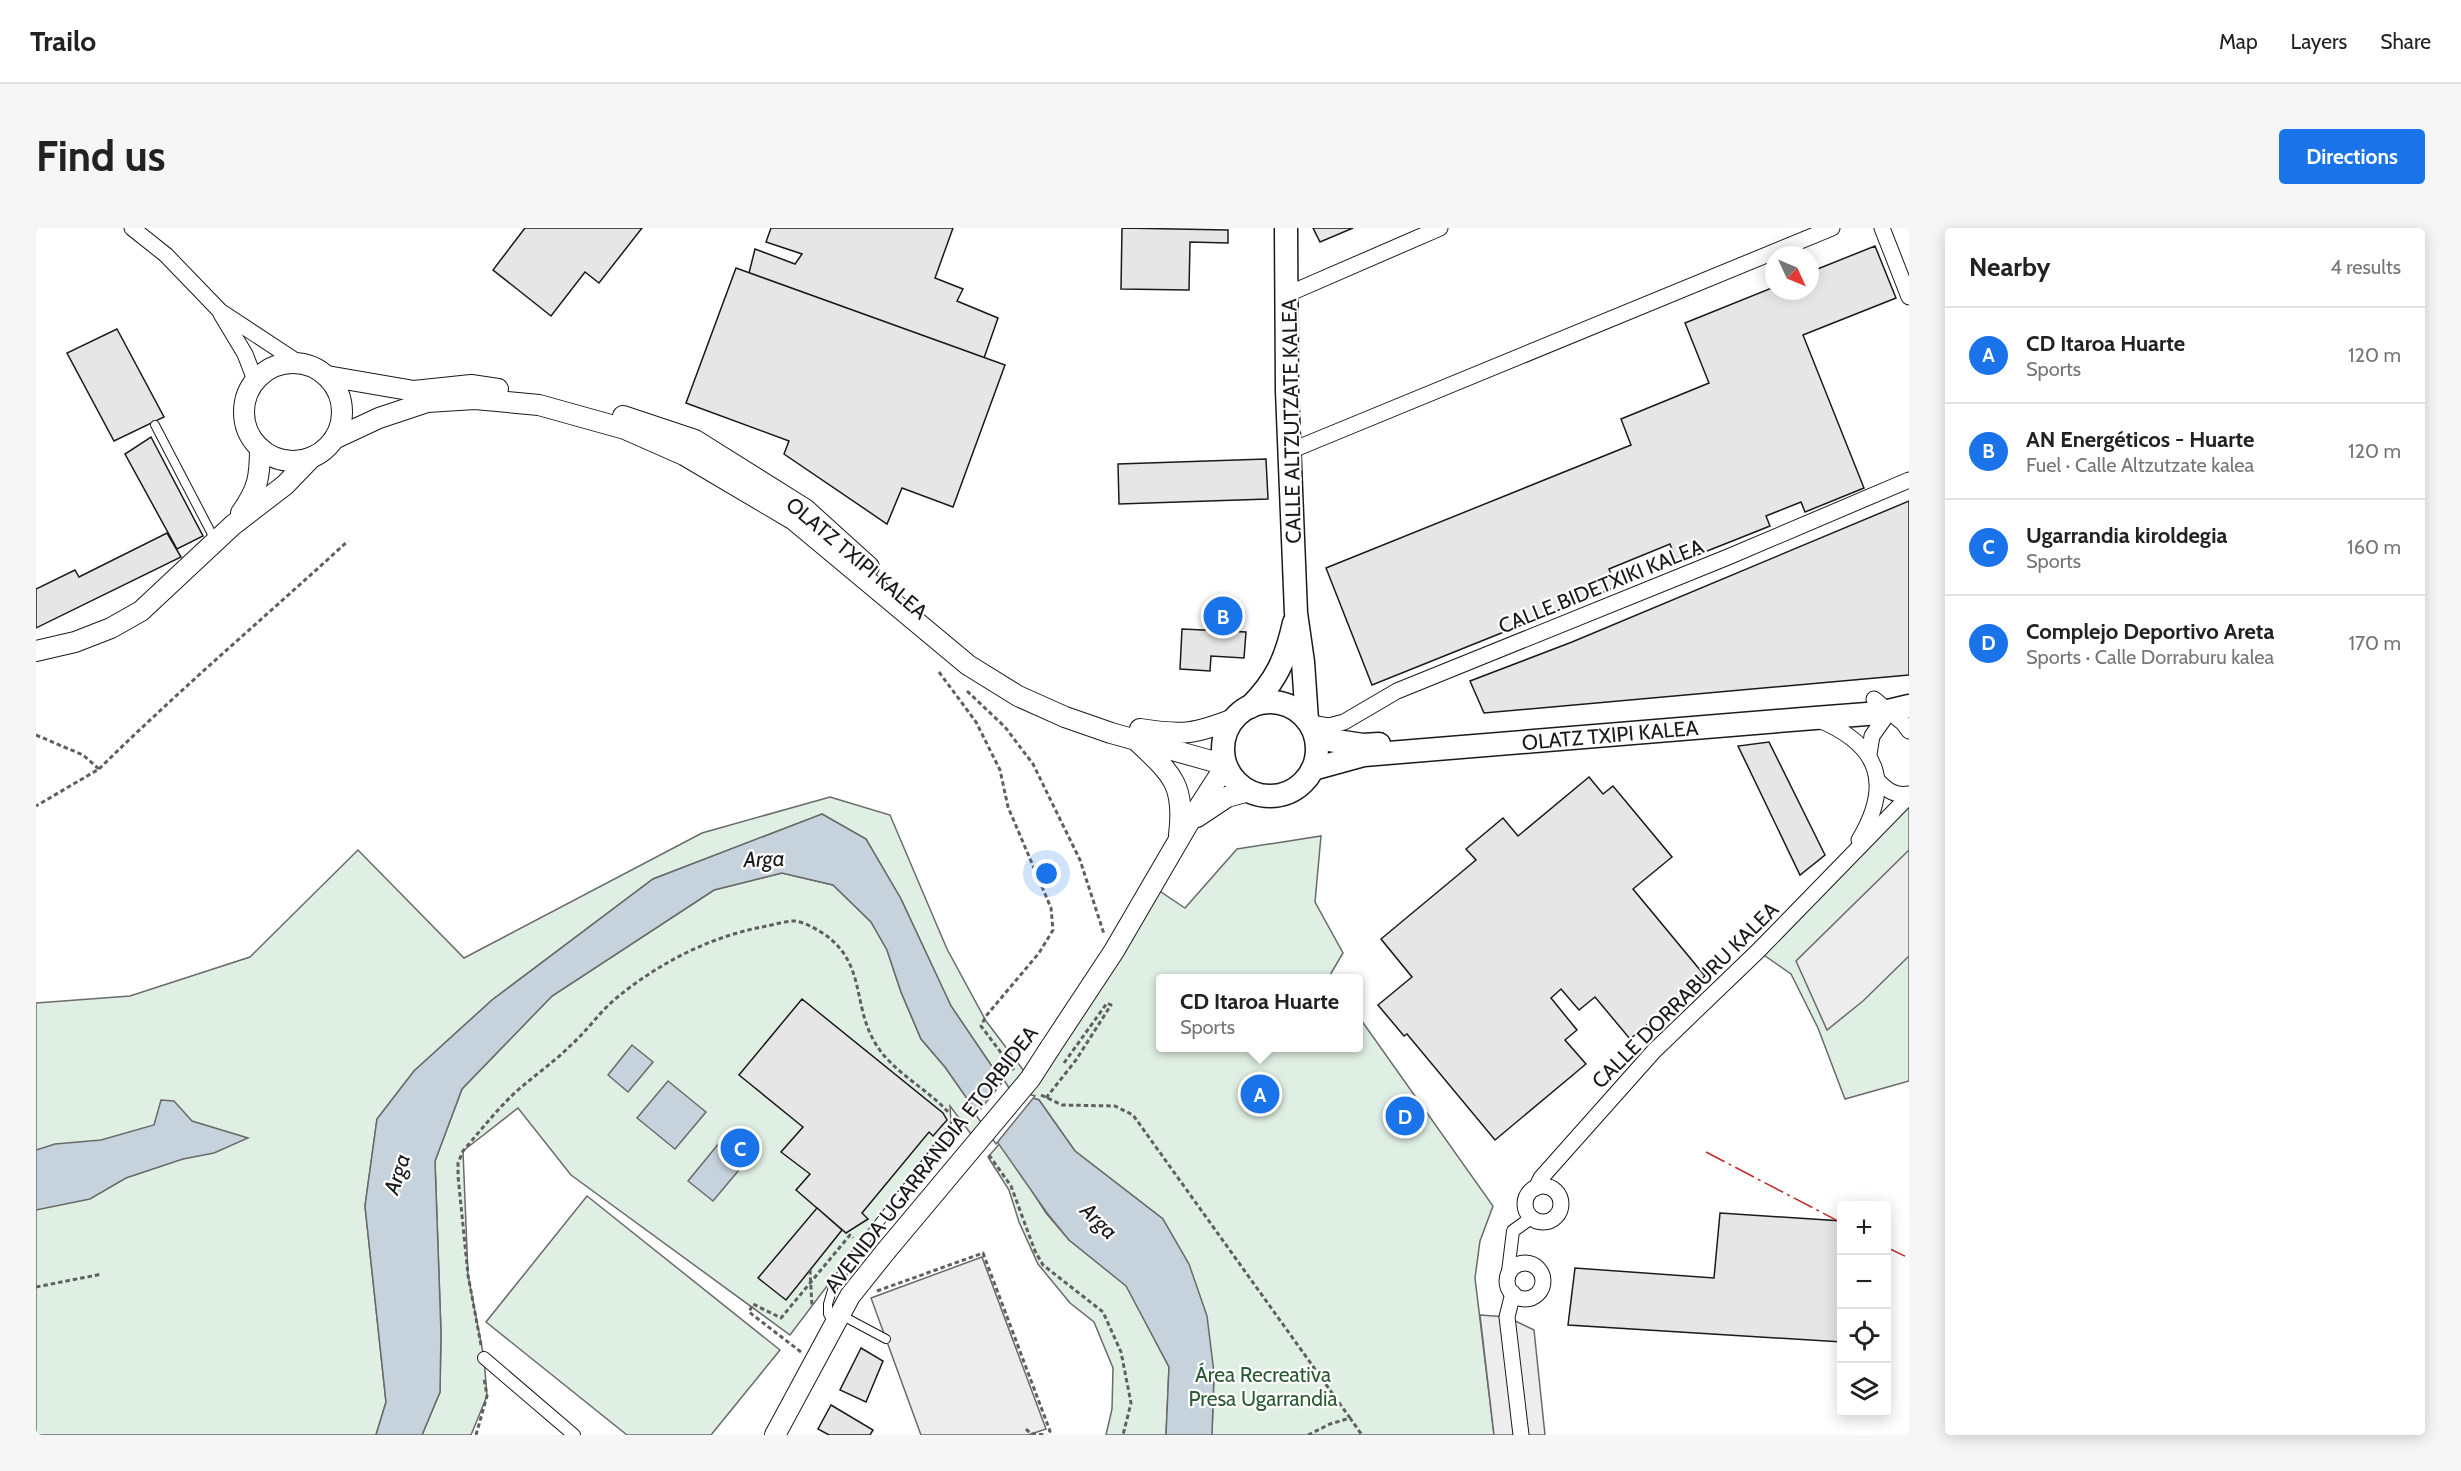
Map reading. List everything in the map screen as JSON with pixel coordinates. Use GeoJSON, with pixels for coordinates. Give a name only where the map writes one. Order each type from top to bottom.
{"type":"FeatureCollection","features":[{"type":"Feature","properties":{"kind":"main road","name":"CALLE ALTZUTZATE KALEA"},"geometry":{"type":"LineString","coordinates":[[1286,228],[1287,391],[1296,613]]}},
{"type":"Feature","properties":{"kind":"main road"},"geometry":{"type":"LineString","coordinates":[[1296,613],[1311,727],[1317,754],[1313,769],[1304,783],[1291,792],[1275,796],[1259,795],[1249,791],[1233,778],[1223,753],[1224,740],[1243,712],[1273,682],[1290,644],[1296,613]]}},
{"type":"Feature","properties":{"kind":"main road","name":"OLATZ TXIPI KALEA"},"geometry":{"type":"LineString","coordinates":[[1313,769],[1364,755],[1815,718],[1891,705],[1909,696]]}},
{"type":"Feature","properties":{"kind":"main road"},"geometry":{"type":"LineString","coordinates":[[1243,712],[1271,702],[1284,704],[1294,709],[1311,727]]}},
{"type":"Feature","properties":{"kind":"main road","name":"OLATZ TXIPI KALEA"},"geometry":{"type":"LineString","coordinates":[[1311,727],[1363,745],[1891,705]]}},
{"type":"Feature","properties":{"kind":"street"},"geometry":{"type":"LineString","coordinates":[[36,651],[75,642],[111,628],[141,611],[233,525],[285,485],[312,457],[324,450],[334,439],[340,427],[342,407],[336,387],[327,376],[319,370],[299,363],[220,311],[166,255],[132,228]]}},
{"type":"Feature","properties":{"kind":"street"},"geometry":{"type":"LineString","coordinates":[[1288,294],[1440,228]]}},
{"type":"Feature","properties":{"kind":"street"},"geometry":{"type":"LineString","coordinates":[[1290,451],[1832,228]]}},
{"type":"Feature","properties":{"kind":"street"},"geometry":{"type":"LineString","coordinates":[[1882,228],[1909,297]]}},
{"type":"Feature","properties":{"kind":"street"},"geometry":{"type":"LineString","coordinates":[[220,311],[245,354],[255,380]]}},
{"type":"Feature","properties":{"kind":"street"},"geometry":{"type":"LineString","coordinates":[[299,363],[275,366],[255,380],[244,408],[245,423],[260,448],[272,456],[285,460],[312,457]]}},
{"type":"Feature","properties":{"kind":"street","name":"OLATZ TXIPI KALEA"},"geometry":{"type":"LineString","coordinates":[[327,376],[414,391],[471,385],[561,399],[695,440],[805,508],[903,597],[968,652],[1028,689],[1094,718],[1125,727],[1169,734],[1198,732],[1243,712]]}},
{"type":"Feature","properties":{"kind":"street","name":"OLATZ TXIPI KALEA"},"geometry":{"type":"LineString","coordinates":[[334,439],[379,418],[427,402],[475,399],[539,405],[625,429],[684,455],[794,520],[959,658],[1008,690],[1065,717],[1226,765]]}},
{"type":"Feature","properties":{"kind":"street"},"geometry":{"type":"LineString","coordinates":[[233,525],[254,495],[258,483],[260,448]]}},
{"type":"Feature","properties":{"kind":"street","name":"CALLE BIDETXIKI KALEA"},"geometry":{"type":"LineString","coordinates":[[1311,727],[1344,722],[1397,691],[1728,557],[1909,480]]}},
{"type":"Feature","properties":{"kind":"street"},"geometry":{"type":"LineString","coordinates":[[1815,718],[1836,727],[1869,754],[1872,736],[1891,705],[1909,731]]}},
{"type":"Feature","properties":{"kind":"street"},"geometry":{"type":"LineString","coordinates":[[1137,740],[1176,782],[1183,832]]}},
{"type":"Feature","properties":{"kind":"street","name":"CALLE DORRABURU KALEA"},"geometry":{"type":"LineString","coordinates":[[1869,754],[1878,781],[1889,792],[1909,795]]}},
{"type":"Feature","properties":{"kind":"street","name":"AVENIDA UGARRANDIA ETORBIDEA"},"geometry":{"type":"LineString","coordinates":[[778,1434],[850,1296],[1030,1079],[1114,951],[1183,832],[1226,765]]}},
{"type":"Feature","properties":{"kind":"street","name":"CALLE DORRABURU KALEA"},"geometry":{"type":"LineString","coordinates":[[1848,858],[1873,812],[1878,781]]}},
{"type":"Feature","properties":{"kind":"street","name":"AVENIDA UGARRANDIA ETORBIDEA"},"geometry":{"type":"LineString","coordinates":[[1183,832],[1206,810],[1227,797],[1249,791]]}},
{"type":"Feature","properties":{"kind":"street","name":"CALLE DORRABURU KALEA"},"geometry":{"type":"LineString","coordinates":[[1536,1188],[1654,1051],[1758,951],[1909,795]]}},
{"type":"Feature","properties":{"kind":"street"},"geometry":{"type":"LineString","coordinates":[[1528,1211],[1543,1223],[1549,1222],[1558,1215],[1562,1203],[1561,1198],[1553,1188],[1550,1177],[1554,1165]]}},
{"type":"Feature","properties":{"kind":"street"},"geometry":{"type":"LineString","coordinates":[[1521,1435],[1507,1317],[1513,1231],[1528,1211],[1528,1195],[1541,1186],[1553,1188]]}},
{"type":"Feature","properties":{"kind":"street"},"geometry":{"type":"LineString","coordinates":[[484,1358],[574,1435]]}},
{"type":"Feature","properties":{"kind":"lane"},"geometry":{"type":"LineString","coordinates":[[155,425],[216,541]]}},
{"type":"Feature","properties":{"kind":"lane"},"geometry":{"type":"LineString","coordinates":[[886,1339],[837,1320],[828,1314],[828,1304],[833,1287],[861,1246],[958,1122]]}},
{"type":"Feature","properties":{"kind":"path"},"geometry":{"type":"LineString","coordinates":[[36,806],[99,769],[148,719],[233,646],[348,541]]}},
{"type":"Feature","properties":{"kind":"path"},"geometry":{"type":"LineString","coordinates":[[939,672],[976,722],[1000,770],[1008,807],[1051,908],[1053,930],[1007,993],[986,1016],[981,1026],[1016,1072]]}},
{"type":"Feature","properties":{"kind":"path"},"geometry":{"type":"LineString","coordinates":[[967,691],[1005,727],[1033,764],[1080,860],[1105,936]]}},
{"type":"Feature","properties":{"kind":"path"},"geometry":{"type":"LineString","coordinates":[[36,735],[84,755],[99,769]]}},
{"type":"Feature","properties":{"kind":"path"},"geometry":{"type":"LineString","coordinates":[[476,1435],[487,1396],[482,1365],[484,1358],[468,1275],[458,1176],[463,1151],[518,1090],[571,1046],[613,1001],[660,968],[687,952],[725,936],[794,921],[807,924],[826,936],[849,960],[856,976],[865,1019],[874,1042],[889,1060],[940,1102],[958,1122]]}},
{"type":"Feature","properties":{"kind":"path"},"geometry":{"type":"LineString","coordinates":[[1046,1098],[1076,1060],[1111,1005],[1107,1003],[1063,1064]]}},
{"type":"Feature","properties":{"kind":"path"},"geometry":{"type":"LineString","coordinates":[[1038,1092],[1062,1105],[1115,1106],[1133,1115],[1362,1435]]}},
{"type":"Feature","properties":{"kind":"path"},"geometry":{"type":"LineString","coordinates":[[988,1153],[1011,1186],[1035,1251],[1043,1265],[1102,1312],[1121,1352],[1131,1403],[1123,1435]]}},
{"type":"Feature","properties":{"kind":"path"},"geometry":{"type":"LineString","coordinates":[[814,1362],[749,1312],[753,1304],[781,1318],[850,1235],[861,1246]]}},
{"type":"Feature","properties":{"kind":"path"},"geometry":{"type":"LineString","coordinates":[[870,1294],[983,1253],[1050,1431],[1047,1435],[1031,1434],[1026,1430]]}},
{"type":"Feature","properties":{"kind":"path"},"geometry":{"type":"LineString","coordinates":[[810,1270],[812,1306]]}},
{"type":"Feature","properties":{"kind":"path"},"geometry":{"type":"LineString","coordinates":[[36,1287],[102,1274]]}},
{"type":"Feature","properties":{"kind":"path"},"geometry":{"type":"LineString","coordinates":[[1308,1435],[1330,1424],[1350,1418]]}},
{"type":"Feature","properties":{"kind":"green space"},"geometry":{"type":"Polygon","coordinates":[[[1909,796],[1909,1081],[1845,1099],[1818,1028],[1791,974],[1758,951],[1909,796]]]}},
{"type":"Feature","properties":{"kind":"green space","name":"Área Recreativa Presa Ugarrandia"},"geometry":{"type":"Polygon","coordinates":[[[830,797],[890,815],[947,949],[986,1021],[1030,1079],[1152,886],[1185,908],[1237,849],[1321,836],[1315,902],[1343,953],[1331,974],[1156,974],[1156,1052],[1363,1052],[1363,1023],[1493,1206],[1480,1241],[1475,1278],[1494,1435],[1212,1435],[1214,1373],[1163,1219],[1075,1151],[1039,1100],[1008,1090],[951,1006],[902,901],[866,839],[822,814],[653,879],[492,1000],[414,1071],[377,1119],[365,1206],[386,1402],[376,1435],[36,1435],[36,1003],[130,996],[250,957],[358,850],[464,958],[702,833],[830,797]]]}},
{"type":"Feature","properties":{"kind":"green space"},"geometry":{"type":"Polygon","coordinates":[[[782,873],[833,885],[871,922],[887,950],[901,992],[921,1039],[945,1067],[988,1128],[977,1142],[950,1106],[951,1122],[790,1335],[571,1175],[518,1108],[463,1151],[468,1275],[484,1358],[487,1396],[471,1435],[422,1435],[440,1392],[441,1333],[435,1161],[462,1089],[552,996],[714,890],[782,873]]]}},
{"type":"Feature","properties":{"kind":"green space"},"geometry":{"type":"Polygon","coordinates":[[[1001,1142],[1046,1213],[1069,1240],[1126,1285],[1169,1367],[1166,1435],[1106,1435],[1112,1409],[1113,1368],[1094,1322],[1070,1303],[1038,1264],[1019,1222],[1009,1190],[988,1157],[1001,1142]]]}},
{"type":"Feature","properties":{"kind":"green space"},"geometry":{"type":"Polygon","coordinates":[[[587,1196],[780,1350],[711,1435],[627,1435],[486,1322],[587,1196]]]}},
{"type":"Feature","properties":{"kind":"shaded area"},"geometry":{"type":"Polygon","coordinates":[[[1909,850],[1909,956],[1863,1001],[1827,1030],[1796,961],[1909,850]]]}},
{"type":"Feature","properties":{"kind":"shaded area"},"geometry":{"type":"Polygon","coordinates":[[[982,1257],[1046,1429],[1028,1435],[921,1435],[871,1298],[982,1257]]]}},
{"type":"Feature","properties":{"kind":"shaded area"},"geometry":{"type":"Polygon","coordinates":[[[1480,1315],[1507,1317],[1534,1330],[1545,1435],[1494,1435],[1480,1315]]]}},
{"type":"Feature","properties":{"kind":"water","name":"Arga"},"geometry":{"type":"Polygon","coordinates":[[[822,814],[866,839],[900,897],[951,1006],[1008,1090],[1039,1100],[1075,1151],[1163,1219],[1189,1264],[1207,1316],[1214,1373],[1212,1435],[1166,1435],[1169,1367],[1126,1286],[1069,1240],[1047,1213],[945,1067],[921,1039],[901,992],[887,950],[871,922],[833,885],[782,873],[714,890],[552,996],[462,1089],[435,1161],[441,1333],[440,1392],[422,1435],[376,1435],[386,1402],[365,1206],[377,1119],[414,1071],[492,1000],[653,879],[822,814]]]}},
{"type":"Feature","properties":{"kind":"water"},"geometry":{"type":"Polygon","coordinates":[[[632,1045],[653,1062],[628,1092],[608,1075],[632,1045]]]}},
{"type":"Feature","properties":{"kind":"water"},"geometry":{"type":"Polygon","coordinates":[[[668,1081],[706,1112],[675,1149],[637,1118],[668,1081]]]}},
{"type":"Feature","properties":{"kind":"water"},"geometry":{"type":"Polygon","coordinates":[[[161,1100],[174,1101],[192,1121],[248,1138],[214,1153],[183,1159],[126,1178],[90,1199],[36,1210],[36,1150],[55,1144],[101,1140],[154,1125],[161,1100]]]}},
{"type":"Feature","properties":{"kind":"water"},"geometry":{"type":"Polygon","coordinates":[[[729,1131],[754,1152],[713,1201],[688,1181],[729,1131]]]}},
{"type":"Feature","properties":{"kind":"pier"},"geometry":{"type":"Polygon","coordinates":[[[1004,1080],[1009,1088],[1035,1096],[996,1144],[976,1115],[1004,1080]]]}},
{"type":"Feature","properties":{"kind":"building"},"geometry":{"type":"Polygon","coordinates":[[[525,228],[642,228],[599,283],[585,272],[551,316],[493,270],[525,228]]]}},
{"type":"Feature","properties":{"kind":"building"},"geometry":{"type":"Polygon","coordinates":[[[771,228],[953,228],[935,278],[963,289],[957,301],[998,318],[984,358],[749,273],[755,249],[795,264],[802,254],[766,242],[771,228]]]}},
{"type":"Feature","properties":{"kind":"building"},"geometry":{"type":"Polygon","coordinates":[[[1122,228],[1228,230],[1228,243],[1190,242],[1189,290],[1121,289],[1122,228]]]}},
{"type":"Feature","properties":{"kind":"building"},"geometry":{"type":"Polygon","coordinates":[[[1313,228],[1353,228],[1320,242],[1313,228]]]}},
{"type":"Feature","properties":{"kind":"building"},"geometry":{"type":"Polygon","coordinates":[[[1875,246],[1896,298],[1803,335],[1864,488],[1805,512],[1801,502],[1766,516],[1770,526],[1677,563],[1670,544],[1609,569],[1616,587],[1372,685],[1326,568],[1631,445],[1621,419],[1709,383],[1685,323],[1765,291],[1765,300],[1819,300],[1819,268],[1875,246]]]}},
{"type":"Feature","properties":{"kind":"building"},"geometry":{"type":"Polygon","coordinates":[[[736,268],[1005,365],[953,507],[902,488],[887,524],[784,454],[789,441],[686,403],[736,268]]]}},
{"type":"Feature","properties":{"kind":"building"},"geometry":{"type":"Polygon","coordinates":[[[117,329],[164,417],[114,441],[67,353],[117,329]]]}},
{"type":"Feature","properties":{"kind":"building"},"geometry":{"type":"Polygon","coordinates":[[[151,437],[203,536],[177,549],[125,454],[151,437]]]}},
{"type":"Feature","properties":{"kind":"building"},"geometry":{"type":"Polygon","coordinates":[[[1266,459],[1268,499],[1119,504],[1118,464],[1266,459]]]}},
{"type":"Feature","properties":{"kind":"building"},"geometry":{"type":"Polygon","coordinates":[[[1909,501],[1909,675],[1484,713],[1470,681],[1572,642],[1909,501]]]}},
{"type":"Feature","properties":{"kind":"building"},"geometry":{"type":"Polygon","coordinates":[[[167,533],[181,557],[36,628],[36,589],[75,570],[79,577],[167,533]]]}},
{"type":"Feature","properties":{"kind":"building"},"geometry":{"type":"Polygon","coordinates":[[[1182,629],[1246,632],[1244,658],[1211,656],[1210,671],[1180,669],[1182,629]]]}},
{"type":"Feature","properties":{"kind":"building"},"geometry":{"type":"Polygon","coordinates":[[[1769,742],[1825,855],[1800,875],[1738,746],[1769,742]]]}},
{"type":"Feature","properties":{"kind":"building"},"geometry":{"type":"Polygon","coordinates":[[[1589,777],[1603,794],[1613,786],[1672,857],[1633,889],[1705,976],[1630,1039],[1595,997],[1579,1010],[1561,989],[1551,998],[1577,1030],[1565,1040],[1586,1064],[1495,1140],[1407,1034],[1404,1036],[1378,1005],[1412,977],[1381,939],[1476,860],[1466,849],[1503,818],[1518,836],[1589,777]]]}},
{"type":"Feature","properties":{"kind":"building"},"geometry":{"type":"Polygon","coordinates":[[[802,999],[943,1113],[947,1120],[933,1136],[929,1132],[862,1213],[868,1219],[846,1233],[796,1190],[810,1174],[781,1152],[803,1127],[739,1075],[802,999]]]}},
{"type":"Feature","properties":{"kind":"building"},"geometry":{"type":"Polygon","coordinates":[[[817,1208],[842,1230],[786,1300],[758,1278],[817,1208]]]}},
{"type":"Feature","properties":{"kind":"building"},"geometry":{"type":"Polygon","coordinates":[[[1720,1213],[1837,1221],[1837,1342],[1568,1325],[1575,1268],[1714,1278],[1720,1213]]]}},
{"type":"Feature","properties":{"kind":"building"},"geometry":{"type":"Polygon","coordinates":[[[861,1348],[883,1361],[866,1402],[840,1390],[861,1348]]]}},
{"type":"Feature","properties":{"kind":"building"},"geometry":{"type":"Polygon","coordinates":[[[831,1405],[873,1430],[870,1435],[829,1435],[818,1429],[831,1405]]]}},
{"type":"Feature","properties":{"kind":"power"},"geometry":{"type":"LineString","coordinates":[[1706,1152],[1837,1220]]}},
{"type":"Feature","properties":{"kind":"power"},"geometry":{"type":"LineString","coordinates":[[1891,1249],[1909,1258]]}},
{"type":"Feature","properties":{"kind":"place","name":"AN Energéticos - Huarte"},"geometry":{"type":"Point","coordinates":[1223,616]}},
{"type":"Feature","properties":{"kind":"place","name":"CD Itaroa Huarte"},"geometry":{"type":"Point","coordinates":[1260,1094]}},
{"type":"Feature","properties":{"kind":"place","name":"Complejo Deportivo Areta"},"geometry":{"type":"Point","coordinates":[1405,1116]}},
{"type":"Feature","properties":{"kind":"place","name":"Ugarrandia kiroldegia"},"geometry":{"type":"Point","coordinates":[740,1148]}}]}
